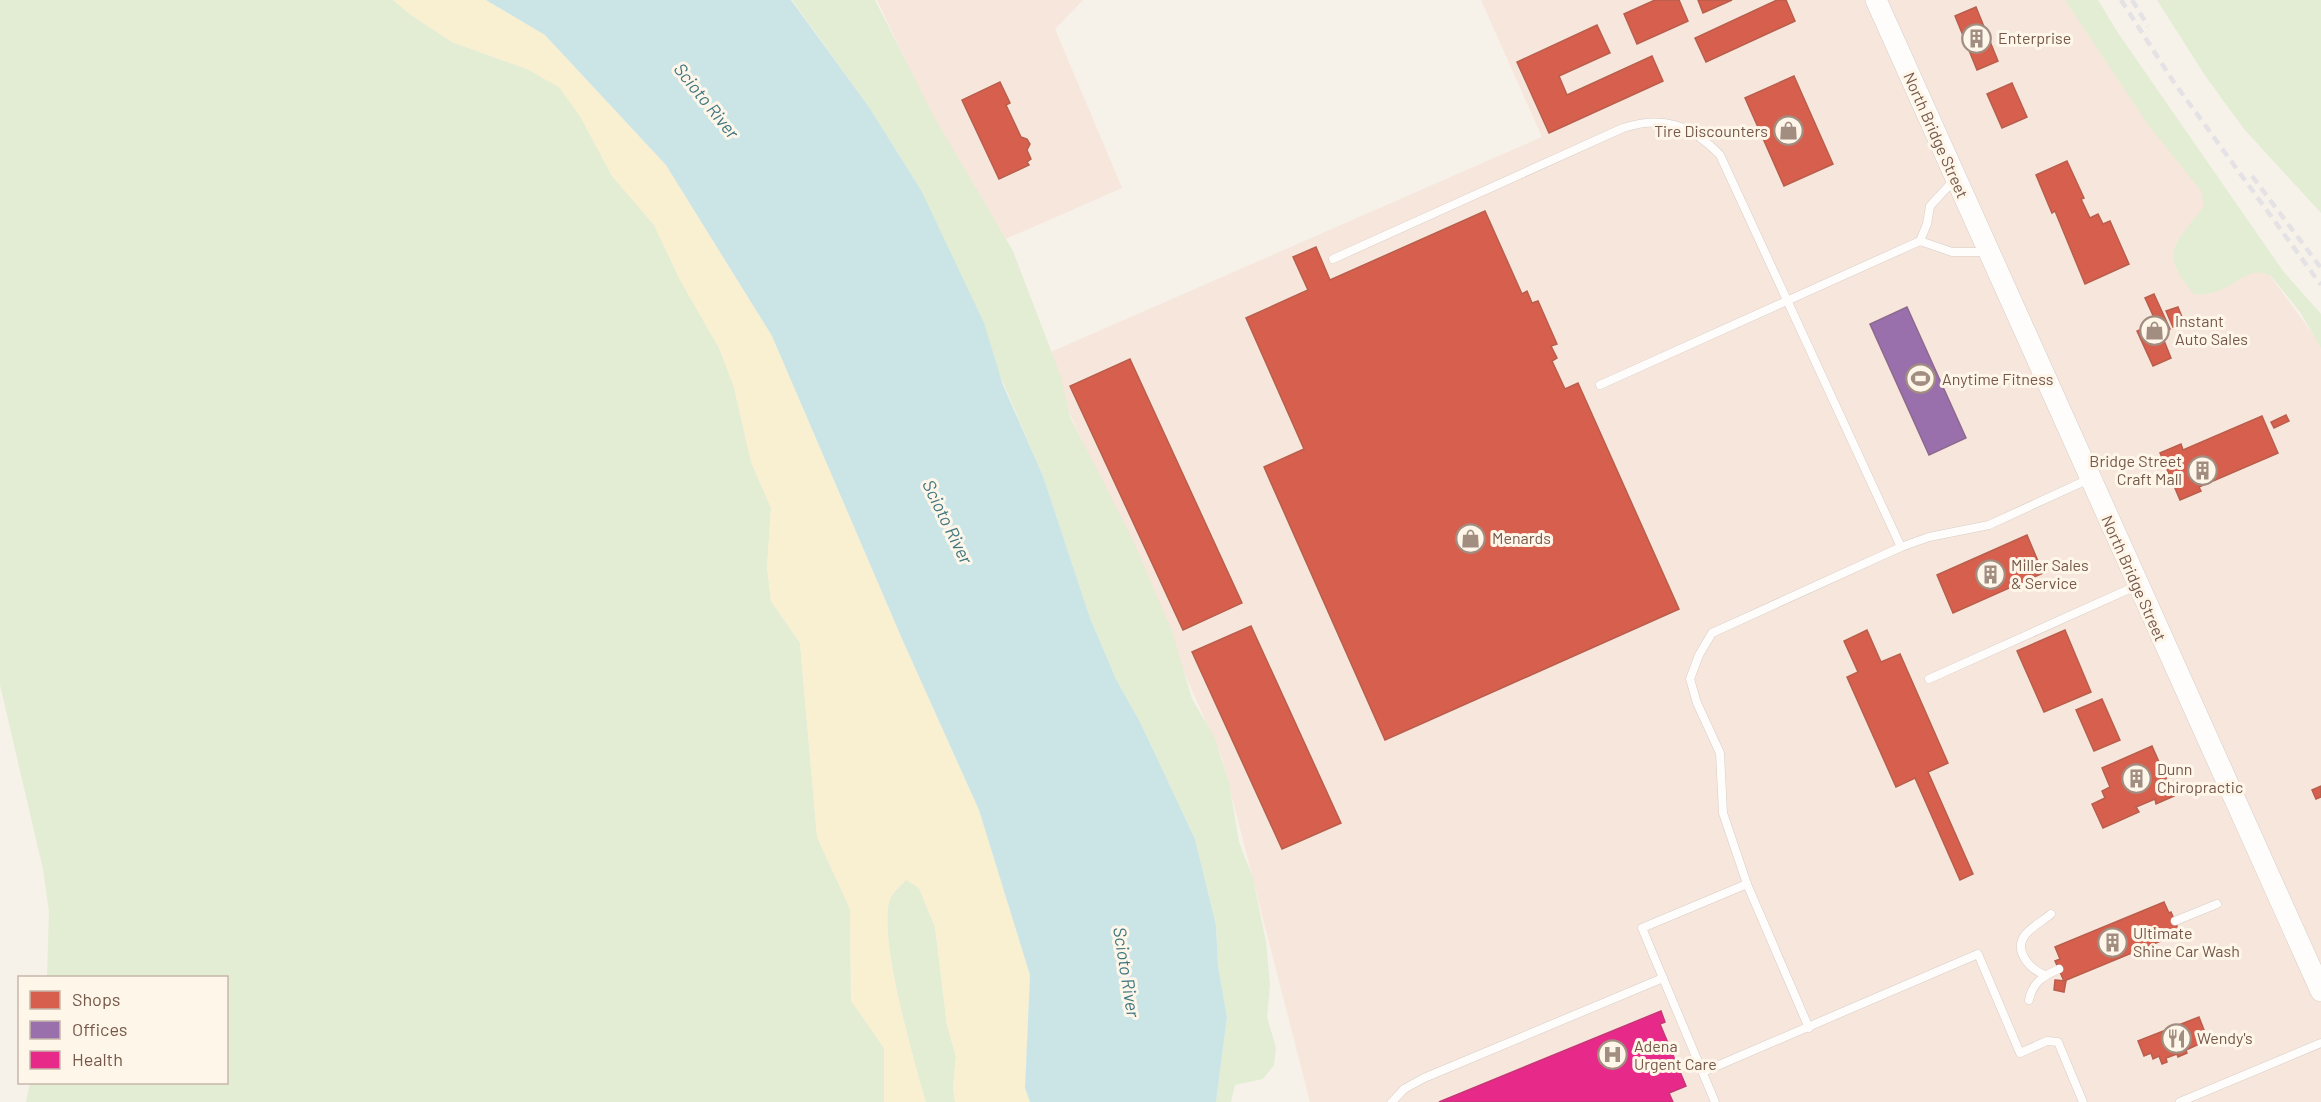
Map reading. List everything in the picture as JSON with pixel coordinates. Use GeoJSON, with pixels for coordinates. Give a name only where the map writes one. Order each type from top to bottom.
{"type":"FeatureCollection","features":[{"type":"Feature","properties":{"kind":"main road","name":"North Bridge Street"},"geometry":{"type":"LineString","coordinates":[[1876,0],[2321,992]]}},
{"type":"Feature","properties":{"kind":"lane"},"geometry":{"type":"LineString","coordinates":[[1333,259],[1623,128],[1642,122],[1661,122],[1682,127],[1704,139],[1720,155],[1901,547]]}},
{"type":"Feature","properties":{"kind":"lane"},"geometry":{"type":"LineString","coordinates":[[1920,241],[1927,224],[1930,206],[1956,178]]}},
{"type":"Feature","properties":{"kind":"lane"},"geometry":{"type":"LineString","coordinates":[[1600,385],[1920,241],[1952,252],[1989,252]]}},
{"type":"Feature","properties":{"kind":"lane"},"geometry":{"type":"LineString","coordinates":[[1809,1028],[1747,884],[1723,813],[1720,753],[1696,703],[1690,679],[1699,655],[1712,633],[1901,547],[1929,537],[1989,525],[2089,479]]}},
{"type":"Feature","properties":{"kind":"lane"},"geometry":{"type":"LineString","coordinates":[[1929,679],[2137,585]]}},
{"type":"Feature","properties":{"kind":"lane"},"geometry":{"type":"LineString","coordinates":[[1715,1102],[1642,928],[1747,884]]}},
{"type":"Feature","properties":{"kind":"lane"},"geometry":{"type":"LineString","coordinates":[[2175,921],[2217,904]]}},
{"type":"Feature","properties":{"kind":"lane"},"geometry":{"type":"LineString","coordinates":[[2045,975],[2029,965],[2021,944],[2025,935],[2051,914]]}},
{"type":"Feature","properties":{"kind":"lane"},"geometry":{"type":"LineString","coordinates":[[1703,1072],[1978,954],[2020,1053],[2047,1041],[2058,1042],[2083,1102]]}},
{"type":"Feature","properties":{"kind":"lane"},"geometry":{"type":"LineString","coordinates":[[2029,1000],[2036,983],[2045,975],[2059,969]]}},
{"type":"Feature","properties":{"kind":"lane"},"geometry":{"type":"LineString","coordinates":[[1392,1102],[1404,1089],[1424,1078],[1663,978]]}},
{"type":"Feature","properties":{"kind":"lane"},"geometry":{"type":"LineString","coordinates":[[2180,1102],[2321,1043]]}},
{"type":"Feature","properties":{"kind":"shaded area"},"geometry":{"type":"Polygon","coordinates":[[[877,0],[1083,0],[1055,29],[1122,188],[992,245],[877,0]]]}},
{"type":"Feature","properties":{"kind":"shaded area"},"geometry":{"type":"Polygon","coordinates":[[[1481,0],[2067,0],[2321,345],[2321,1102],[1310,1102],[1222,758],[1044,355],[1542,137],[1481,0]]]}},
{"type":"Feature","properties":{"kind":"green space"},"geometry":{"type":"Polygon","coordinates":[[[0,0],[393,0],[452,42],[527,69],[559,87],[580,116],[612,176],[654,225],[680,280],[719,348],[734,387],[751,462],[771,508],[767,567],[771,601],[800,643],[817,837],[850,909],[851,1000],[884,1048],[884,1102],[26,1102],[30,1084],[228,1084],[228,976],[47,976],[49,912],[43,869],[0,685],[0,0]]]}},
{"type":"Feature","properties":{"kind":"green space"},"geometry":{"type":"Polygon","coordinates":[[[792,0],[875,0],[934,117],[1013,251],[1061,377],[1070,417],[1132,538],[1172,631],[1192,699],[1214,736],[1229,783],[1239,842],[1253,878],[1266,942],[1270,985],[1267,1017],[1276,1048],[1274,1065],[1263,1079],[1235,1085],[1231,1102],[1216,1102],[1227,1017],[1218,966],[1216,925],[1195,839],[1140,722],[1116,679],[1090,618],[1043,476],[921,190],[869,107],[792,0]]]}},
{"type":"Feature","properties":{"kind":"green space"},"geometry":{"type":"Polygon","coordinates":[[[2065,0],[2098,0],[2118,33],[2283,271],[2321,314],[2321,348],[2300,312],[2271,276],[2258,272],[2252,273],[2213,293],[2201,294],[2194,294],[2183,280],[2176,268],[2175,249],[2185,230],[2204,206],[2201,191],[2149,126],[2065,0]]]}},
{"type":"Feature","properties":{"kind":"green space"},"geometry":{"type":"Polygon","coordinates":[[[2157,0],[2321,0],[2321,213],[2244,129],[2206,77],[2157,0]]]}},
{"type":"Feature","properties":{"kind":"green space"},"geometry":{"type":"Polygon","coordinates":[[[906,879],[919,888],[935,927],[947,1025],[956,1057],[953,1088],[955,1102],[926,1102],[898,997],[888,937],[887,913],[891,897],[906,879]]]}},
{"type":"Feature","properties":{"kind":"sand"},"geometry":{"type":"Polygon","coordinates":[[[393,0],[486,0],[545,35],[666,165],[772,336],[903,641],[979,810],[1030,975],[1025,1088],[1030,1102],[955,1102],[953,1088],[956,1057],[947,1025],[935,927],[919,888],[906,880],[891,897],[887,913],[888,937],[898,997],[926,1102],[884,1102],[884,1048],[851,1001],[850,909],[817,837],[800,643],[771,601],[767,567],[771,508],[751,462],[734,387],[719,348],[680,280],[654,225],[612,176],[580,116],[559,87],[527,69],[452,42],[393,0]]]}},
{"type":"Feature","properties":{"kind":"water","name":"Scioto River"},"geometry":{"type":"Polygon","coordinates":[[[486,0],[791,0],[869,107],[921,190],[984,323],[1003,385],[1043,476],[1090,618],[1116,679],[1140,722],[1195,839],[1216,925],[1218,966],[1227,1017],[1216,1102],[1030,1102],[1025,1088],[1030,975],[979,810],[903,641],[772,336],[666,165],[545,35],[486,0]]]}},
{"type":"Feature","properties":{"kind":"building: Shops"},"geometry":{"type":"Polygon","coordinates":[[[1655,0],[1679,0],[1688,21],[1637,44],[1624,14],[1655,0]]]}},
{"type":"Feature","properties":{"kind":"building: Shops"},"geometry":{"type":"Polygon","coordinates":[[[1698,0],[1732,0],[1703,13],[1698,0]]]}},
{"type":"Feature","properties":{"kind":"building: Shops"},"geometry":{"type":"Polygon","coordinates":[[[1777,0],[1786,0],[1795,21],[1706,62],[1695,38],[1777,0]]]}},
{"type":"Feature","properties":{"kind":"building: Shops","name":"Enterprise"},"geometry":{"type":"Polygon","coordinates":[[[1976,7],[1998,61],[1977,70],[1955,16],[1976,7]]]}},
{"type":"Feature","properties":{"kind":"building: Shops"},"geometry":{"type":"Polygon","coordinates":[[[1597,25],[1610,53],[1559,76],[1567,95],[1652,56],[1663,81],[1549,133],[1517,62],[1597,25]]]}},
{"type":"Feature","properties":{"kind":"building: Shops","name":"Tire Discounters"},"geometry":{"type":"Polygon","coordinates":[[[1794,76],[1833,164],[1784,186],[1745,98],[1794,76]]]}},
{"type":"Feature","properties":{"kind":"building: Shops"},"geometry":{"type":"Polygon","coordinates":[[[1000,82],[1010,103],[1006,105],[1021,137],[1027,139],[1030,144],[1027,150],[1031,159],[1027,162],[1029,165],[999,179],[962,100],[1000,82]]]}},
{"type":"Feature","properties":{"kind":"building: Shops"},"geometry":{"type":"Polygon","coordinates":[[[2012,83],[2027,117],[2002,128],[1987,94],[2012,83]]]}},
{"type":"Feature","properties":{"kind":"building: Shops"},"geometry":{"type":"Polygon","coordinates":[[[2067,161],[2084,198],[2081,199],[2090,218],[2098,214],[2103,224],[2110,221],[2129,264],[2085,284],[2055,211],[2052,213],[2036,175],[2067,161]]]}},
{"type":"Feature","properties":{"kind":"building: Shops","name":"Menards"},"geometry":{"type":"Polygon","coordinates":[[[1485,211],[1522,294],[1527,291],[1532,303],[1538,301],[1557,344],[1551,346],[1557,358],[1552,361],[1565,389],[1578,383],[1679,609],[1385,740],[1264,467],[1304,449],[1246,318],[1308,290],[1293,257],[1316,247],[1330,280],[1485,211]]]}},
{"type":"Feature","properties":{"kind":"building: Shops","name":"Instant Auto Sales"},"geometry":{"type":"Polygon","coordinates":[[[2154,294],[2170,329],[2161,333],[2171,358],[2153,366],[2137,331],[2156,322],[2145,298],[2154,294]]]}},
{"type":"Feature","properties":{"kind":"building: Shops"},"geometry":{"type":"Polygon","coordinates":[[[2178,307],[2184,322],[2173,327],[2166,311],[2178,307]]]}},
{"type":"Feature","properties":{"kind":"building: Shops"},"geometry":{"type":"Polygon","coordinates":[[[1130,359],[1242,603],[1183,630],[1070,386],[1130,359]]]}},
{"type":"Feature","properties":{"kind":"building: Shops"},"geometry":{"type":"Polygon","coordinates":[[[2286,415],[2289,421],[2274,428],[2271,422],[2286,415]]]}},
{"type":"Feature","properties":{"kind":"building: Shops","name":"Bridge Street Craft Mall"},"geometry":{"type":"Polygon","coordinates":[[[2262,416],[2278,453],[2199,487],[2201,491],[2180,500],[2160,453],[2181,444],[2183,450],[2262,416]]]}},
{"type":"Feature","properties":{"kind":"building: Shops","name":"Miller Sales & Service"},"geometry":{"type":"Polygon","coordinates":[[[2027,535],[2043,573],[1953,613],[1937,575],[2027,535]]]}},
{"type":"Feature","properties":{"kind":"building: Shops"},"geometry":{"type":"Polygon","coordinates":[[[1251,626],[1341,823],[1282,849],[1192,652],[1251,626]]]}},
{"type":"Feature","properties":{"kind":"building: Shops"},"geometry":{"type":"Polygon","coordinates":[[[1867,630],[1881,662],[1900,654],[1948,763],[1928,772],[1973,874],[1960,880],[1915,778],[1896,787],[1847,677],[1858,672],[1844,641],[1867,630]]]}},
{"type":"Feature","properties":{"kind":"building: Shops"},"geometry":{"type":"Polygon","coordinates":[[[2065,630],[2091,692],[2044,712],[2017,651],[2065,630]]]}},
{"type":"Feature","properties":{"kind":"building: Shops"},"geometry":{"type":"Polygon","coordinates":[[[2102,699],[2120,740],[2094,751],[2076,710],[2102,699]]]}},
{"type":"Feature","properties":{"kind":"building: Shops","name":"Dunn Chiropractic"},"geometry":{"type":"Polygon","coordinates":[[[2152,746],[2174,796],[2156,804],[2155,799],[2136,807],[2139,812],[2103,828],[2092,804],[2105,798],[2102,791],[2110,787],[2102,768],[2152,746]]]}},
{"type":"Feature","properties":{"kind":"building: Shops"},"geometry":{"type":"Polygon","coordinates":[[[2321,786],[2321,797],[2316,799],[2312,790],[2321,786]]]}},
{"type":"Feature","properties":{"kind":"building: Shops","name":"Ultimate Shine Car Wash"},"geometry":{"type":"Polygon","coordinates":[[[2164,902],[2180,933],[2064,981],[2055,961],[2060,959],[2055,947],[2164,902]]]}},
{"type":"Feature","properties":{"kind":"building: Shops"},"geometry":{"type":"Polygon","coordinates":[[[2055,980],[2066,981],[2064,992],[2054,990],[2055,980]]]}},
{"type":"Feature","properties":{"kind":"building: Shops","name":"Wendy's"},"geometry":{"type":"Polygon","coordinates":[[[2199,1017],[2208,1040],[2186,1050],[2187,1053],[2178,1057],[2177,1054],[2166,1058],[2167,1062],[2162,1064],[2159,1056],[2153,1059],[2151,1053],[2144,1056],[2138,1041],[2199,1017]]]}},
{"type":"Feature","properties":{"kind":"building: Offices"},"geometry":{"type":"Polygon","coordinates":[[[1907,307],[1966,438],[1929,455],[1870,324],[1907,307]]]}},
{"type":"Feature","properties":{"kind":"building: Health","name":"Adena Urgent Care"},"geometry":{"type":"Polygon","coordinates":[[[1661,1011],[1665,1022],[1660,1024],[1686,1086],[1669,1093],[1673,1102],[1439,1102],[1661,1011]]]}},
{"type":"Feature","properties":{"kind":"railway"},"geometry":{"type":"LineString","coordinates":[[2121,0],[2173,81],[2321,285]]}},
{"type":"Feature","properties":{"kind":"railway"},"geometry":{"type":"LineString","coordinates":[[2132,0],[2148,26]]}},
{"type":"Feature","properties":{"kind":"railway"},"geometry":{"type":"LineString","coordinates":[[2252,176],[2321,268]]}},
{"type":"Feature","properties":{"kind":"place","name":"Enterprise"},"geometry":{"type":"Point","coordinates":[1977,38]}},
{"type":"Feature","properties":{"kind":"place","name":"Tire Discounters"},"geometry":{"type":"Point","coordinates":[1789,131]}},
{"type":"Feature","properties":{"kind":"place","name":"Instant Auto Sales"},"geometry":{"type":"Point","coordinates":[2154,330]}},
{"type":"Feature","properties":{"kind":"place","name":"Anytime Fitness"},"geometry":{"type":"Point","coordinates":[1921,379]}},
{"type":"Feature","properties":{"kind":"place","name":"Bridge Street Craft Mall"},"geometry":{"type":"Point","coordinates":[2203,470]}},
{"type":"Feature","properties":{"kind":"place","name":"Menards"},"geometry":{"type":"Point","coordinates":[1471,538]}},
{"type":"Feature","properties":{"kind":"place","name":"Miller Sales & Service"},"geometry":{"type":"Point","coordinates":[1990,574]}},
{"type":"Feature","properties":{"kind":"place","name":"Dunn Chiropractic"},"geometry":{"type":"Point","coordinates":[2136,778]}},
{"type":"Feature","properties":{"kind":"place","name":"Ultimate Shine Car Wash"},"geometry":{"type":"Point","coordinates":[2112,942]}},
{"type":"Feature","properties":{"kind":"place","name":"Wendy's"},"geometry":{"type":"Point","coordinates":[2176,1038]}},
{"type":"Feature","properties":{"kind":"place","name":"Adena Urgent Care"},"geometry":{"type":"Point","coordinates":[1613,1055]}}]}
